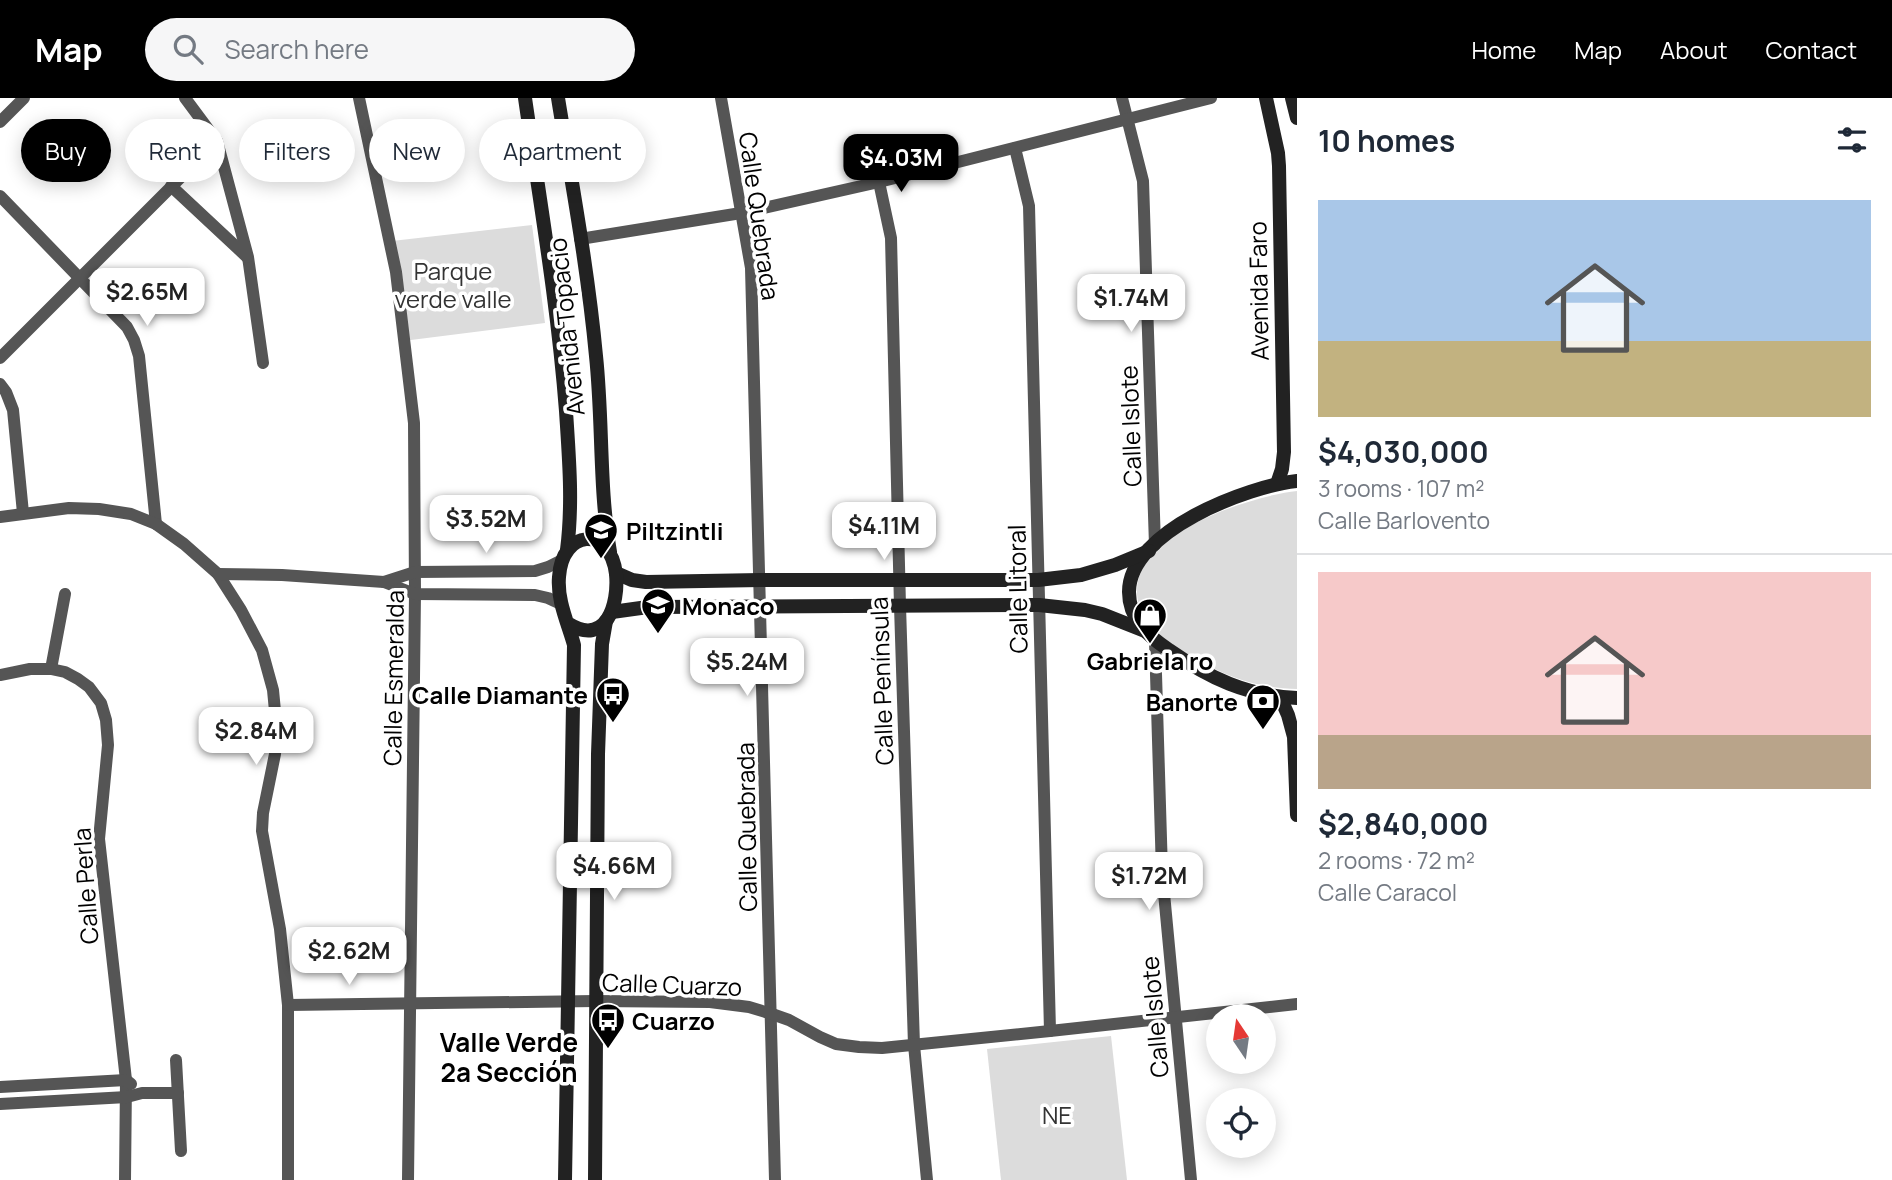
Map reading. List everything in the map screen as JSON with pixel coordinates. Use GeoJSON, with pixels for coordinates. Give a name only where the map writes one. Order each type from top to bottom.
{"type":"FeatureCollection","features":[{"type":"Feature","properties":{"kind":"street"},"geometry":{"type":"LineString","coordinates":[[0,122],[24,98]]}},
{"type":"Feature","properties":{"kind":"street"},"geometry":{"type":"LineString","coordinates":[[185,98],[201,119]]}},
{"type":"Feature","properties":{"kind":"street","name":"Calle Esmeralda"},"geometry":{"type":"LineString","coordinates":[[359,98],[396,272],[414,423],[415,594],[408,1180]]}},
{"type":"Feature","properties":{"kind":"street","name":"Avenida Topacio"},"geometry":{"type":"LineString","coordinates":[[525,98],[562,367],[571,489],[570,527],[565,555]]}},
{"type":"Feature","properties":{"kind":"street","name":"Avenida Topacio"},"geometry":{"type":"LineString","coordinates":[[558,98],[597,360],[602,487],[610,552]]}},
{"type":"Feature","properties":{"kind":"street","name":"Calle Quebrada"},"geometry":{"type":"LineString","coordinates":[[721,98],[751,268],[775,1180]]}},
{"type":"Feature","properties":{"kind":"street","name":"Calle Islote"},"geometry":{"type":"LineString","coordinates":[[1122,98],[1143,181],[1152,548]]}},
{"type":"Feature","properties":{"kind":"street"},"geometry":{"type":"LineString","coordinates":[[580,239],[741,213],[879,182],[1211,98]]}},
{"type":"Feature","properties":{"kind":"street","name":"Avenida Faro"},"geometry":{"type":"LineString","coordinates":[[1266,98],[1279,166],[1284,452],[1277,484]]}},
{"type":"Feature","properties":{"kind":"street"},"geometry":{"type":"LineString","coordinates":[[1292,98],[1297,118]]}},
{"type":"Feature","properties":{"kind":"street","name":"Calle Litoral"},"geometry":{"type":"LineString","coordinates":[[1015,148],[1029,206],[1050,1031]]}},
{"type":"Feature","properties":{"kind":"street"},"geometry":{"type":"LineString","coordinates":[[225,171],[248,257],[263,363]]}},
{"type":"Feature","properties":{"kind":"street"},"geometry":{"type":"LineString","coordinates":[[0,358],[175,182]]}},
{"type":"Feature","properties":{"kind":"street","name":"Calle Península"},"geometry":{"type":"LineString","coordinates":[[879,182],[891,238],[914,1045],[927,1180]]}},
{"type":"Feature","properties":{"kind":"street"},"geometry":{"type":"LineString","coordinates":[[171,186],[248,257]]}},
{"type":"Feature","properties":{"kind":"street"},"geometry":{"type":"LineString","coordinates":[[0,196],[127,327],[137,348],[156,524]]}},
{"type":"Feature","properties":{"kind":"street"},"geometry":{"type":"LineString","coordinates":[[0,384],[13,410],[23,513]]}},
{"type":"Feature","properties":{"kind":"street"},"geometry":{"type":"LineString","coordinates":[[1150,636],[1132,610],[1129,587],[1137,566],[1152,548],[1175,527],[1203,510],[1235,496],[1297,481]]}},
{"type":"Feature","properties":{"kind":"street"},"geometry":{"type":"LineString","coordinates":[[0,517],[69,508],[99,509],[131,514],[156,524],[218,574],[256,635],[273,690],[277,732],[262,831],[280,929],[288,1005],[288,1180]]}},
{"type":"Feature","properties":{"kind":"street"},"geometry":{"type":"LineString","coordinates":[[384,582],[415,572],[535,571],[548,567],[565,555],[577,541],[592,539],[610,552],[617,589],[602,644],[598,740],[595,1180]]}},
{"type":"Feature","properties":{"kind":"street"},"geometry":{"type":"LineString","coordinates":[[616,573],[632,580],[646,582],[1038,580],[1081,575],[1115,565],[1152,548]]}},
{"type":"Feature","properties":{"kind":"street"},"geometry":{"type":"LineString","coordinates":[[565,555],[559,576],[561,604],[574,645],[565,1180]]}},
{"type":"Feature","properties":{"kind":"street"},"geometry":{"type":"LineString","coordinates":[[218,574],[384,582],[415,594],[535,595],[561,604]]}},
{"type":"Feature","properties":{"kind":"street"},"geometry":{"type":"LineString","coordinates":[[51,669],[65,594]]}},
{"type":"Feature","properties":{"kind":"street"},"geometry":{"type":"LineString","coordinates":[[569,624],[586,632],[597,629],[609,617],[648,607],[1038,605],[1102,614],[1150,636],[1201,671],[1221,681],[1264,695],[1297,698]]}},
{"type":"Feature","properties":{"kind":"street","name":"Calle Islote"},"geometry":{"type":"LineString","coordinates":[[1150,636],[1162,872],[1191,1180]]}},
{"type":"Feature","properties":{"kind":"street","name":"Calle Perla"},"geometry":{"type":"LineString","coordinates":[[0,675],[30,669],[51,669],[71,676],[89,687],[101,703],[106,720],[108,744],[99,839],[126,1080],[125,1180]]}},
{"type":"Feature","properties":{"kind":"street"},"geometry":{"type":"LineString","coordinates":[[1280,697],[1294,737],[1297,815]]}},
{"type":"Feature","properties":{"kind":"street","name":"Calle Cuarzo"},"geometry":{"type":"LineString","coordinates":[[288,1005],[710,1002],[749,1007],[772,1014],[836,1044],[882,1048],[1297,1004]]}},
{"type":"Feature","properties":{"kind":"street"},"geometry":{"type":"LineString","coordinates":[[176,1059],[181,1152]]}},
{"type":"Feature","properties":{"kind":"street"},"geometry":{"type":"LineString","coordinates":[[0,1087],[126,1080],[142,1093]]}},
{"type":"Feature","properties":{"kind":"street"},"geometry":{"type":"LineString","coordinates":[[0,1104],[127,1097],[142,1093],[178,1093]]}},
{"type":"Feature","properties":{"kind":"green space","name":"Parque verde valle"},"geometry":{"type":"Polygon","coordinates":[[[532,225],[545,323],[403,341],[392,241],[532,225]]]}},
{"type":"Feature","properties":{"kind":"green space"},"geometry":{"type":"Polygon","coordinates":[[[1297,491],[1297,689],[1256,684],[1220,672],[1176,647],[1148,624],[1140,610],[1137,594],[1141,573],[1154,553],[1173,536],[1225,510],[1276,494],[1297,491]]]}},
{"type":"Feature","properties":{"kind":"green space","name":"NE"},"geometry":{"type":"Polygon","coordinates":[[[1111,1036],[1127,1180],[1001,1180],[987,1049],[1111,1036]]]}},
{"type":"Feature","properties":{"kind":"place","name":"Piltzintli"},"geometry":{"type":"Point","coordinates":[601,560]}},
{"type":"Feature","properties":{"kind":"place","name":"Monaco"},"geometry":{"type":"Point","coordinates":[658,635]}},
{"type":"Feature","properties":{"kind":"place","name":"Gabriela ro"},"geometry":{"type":"Point","coordinates":[1150,645]}},
{"type":"Feature","properties":{"kind":"place","name":"Calle Diamante"},"geometry":{"type":"Point","coordinates":[613,724]}},
{"type":"Feature","properties":{"kind":"place","name":"Banorte"},"geometry":{"type":"Point","coordinates":[1263,731]}},
{"type":"Feature","properties":{"kind":"place","name":"Cuarzo"},"geometry":{"type":"Point","coordinates":[608,1050]}},
{"type":"Feature","properties":{"kind":"district","name":"Valle Verde 2a Sección"},"geometry":{"type":"Point","coordinates":[509,1057]}}]}
